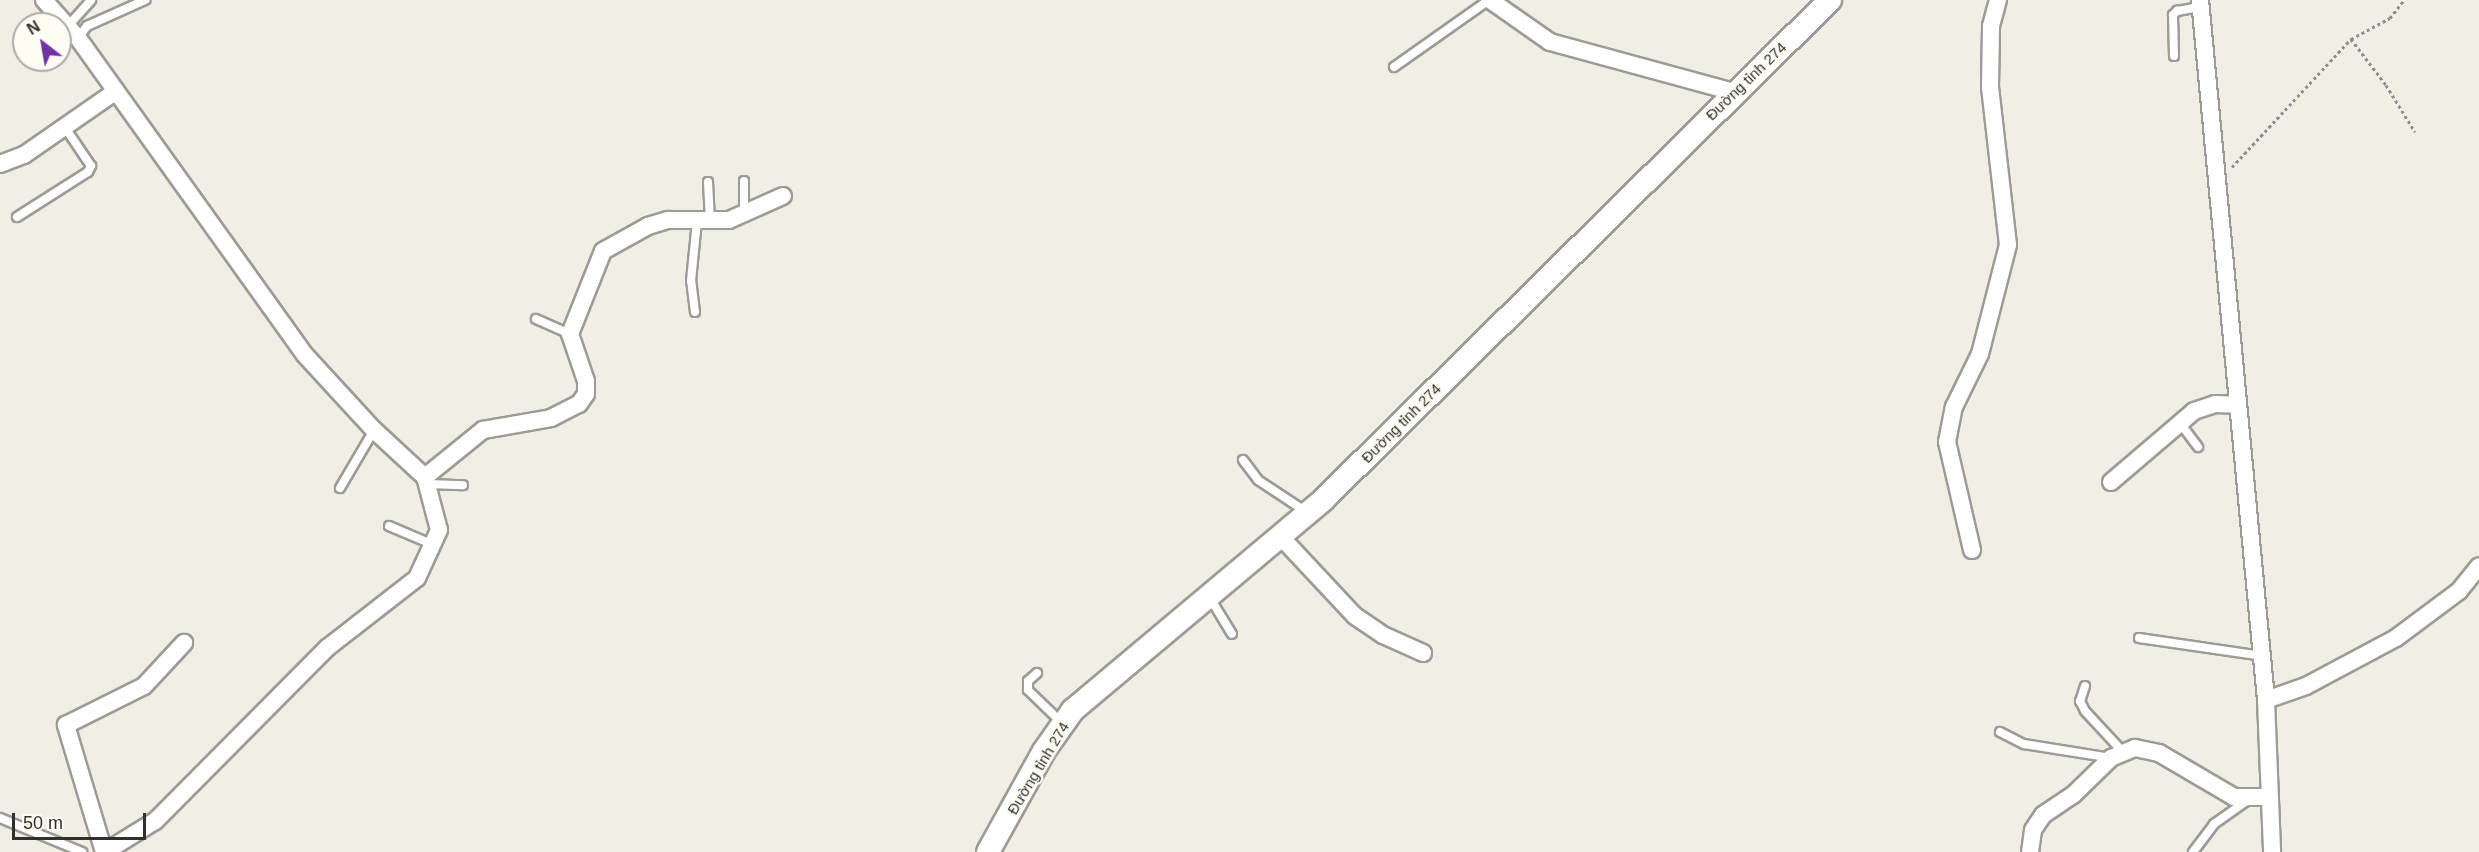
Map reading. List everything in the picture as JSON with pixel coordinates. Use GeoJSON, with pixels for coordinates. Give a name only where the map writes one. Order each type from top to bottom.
{"type":"FeatureCollection","features":[{"type":"Feature","properties":{"kind":"main road","name":"Đường tỉnh 274"},"geometry":{"type":"LineString","coordinates":[[988,852],[1073,710],[1308,513],[1830,0]]}},
{"type":"Feature","properties":{"kind":"street"},"geometry":{"type":"LineString","coordinates":[[44,0],[54,12]]}},
{"type":"Feature","properties":{"kind":"street"},"geometry":{"type":"LineString","coordinates":[[1490,0],[1550,42],[1734,92]]}},
{"type":"Feature","properties":{"kind":"street"},"geometry":{"type":"LineString","coordinates":[[1972,550],[1947,442],[1954,406],[1980,354],[2008,245],[1990,86],[1991,26],[1998,0]]}},
{"type":"Feature","properties":{"kind":"street"},"geometry":{"type":"LineString","coordinates":[[2200,3],[2266,700],[2272,852]]}},
{"type":"Feature","properties":{"kind":"street"},"geometry":{"type":"LineString","coordinates":[[72,33],[305,355],[374,430],[426,481],[439,530],[417,578],[327,648],[155,821],[105,852],[66,725],[144,686],[184,643]]}},
{"type":"Feature","properties":{"kind":"street"},"geometry":{"type":"LineString","coordinates":[[0,164],[24,155],[116,91]]}},
{"type":"Feature","properties":{"kind":"street"},"geometry":{"type":"LineString","coordinates":[[426,481],[483,430],[551,418],[579,404],[586,394],[586,381],[570,334],[603,251],[648,226],[668,220],[704,222],[744,214],[783,196]]}},
{"type":"Feature","properties":{"kind":"street"},"geometry":{"type":"LineString","coordinates":[[2111,482],[2194,411],[2215,404],[2238,405]]}},
{"type":"Feature","properties":{"kind":"street"},"geometry":{"type":"LineString","coordinates":[[1281,537],[1354,616],[1383,635],[1423,653]]}},
{"type":"Feature","properties":{"kind":"street"},"geometry":{"type":"LineString","coordinates":[[2266,700],[2306,686],[2396,638],[2459,591],[2479,566]]}},
{"type":"Feature","properties":{"kind":"street"},"geometry":{"type":"LineString","coordinates":[[2030,852],[2037,822],[2073,795],[2117,755],[2134,748],[2159,753],[2234,797],[2269,797]]}},
{"type":"Feature","properties":{"kind":"lane"},"geometry":{"type":"LineString","coordinates":[[72,33],[91,0]]}},
{"type":"Feature","properties":{"kind":"lane"},"geometry":{"type":"LineString","coordinates":[[72,33],[145,0]]}},
{"type":"Feature","properties":{"kind":"lane"},"geometry":{"type":"LineString","coordinates":[[1394,67],[1490,0]]}},
{"type":"Feature","properties":{"kind":"lane"},"geometry":{"type":"LineString","coordinates":[[2174,56],[2173,15],[2177,11],[2200,3]]}},
{"type":"Feature","properties":{"kind":"lane"},"geometry":{"type":"LineString","coordinates":[[17,217],[88,172],[91,166],[64,125]]}},
{"type":"Feature","properties":{"kind":"lane"},"geometry":{"type":"LineString","coordinates":[[744,181],[744,214]]}},
{"type":"Feature","properties":{"kind":"lane"},"geometry":{"type":"LineString","coordinates":[[695,312],[691,281],[704,222],[708,182]]}},
{"type":"Feature","properties":{"kind":"lane"},"geometry":{"type":"LineString","coordinates":[[536,319],[570,334]]}},
{"type":"Feature","properties":{"kind":"lane"},"geometry":{"type":"LineString","coordinates":[[2180,423],[2198,447]]}},
{"type":"Feature","properties":{"kind":"lane"},"geometry":{"type":"LineString","coordinates":[[340,488],[374,430]]}},
{"type":"Feature","properties":{"kind":"lane"},"geometry":{"type":"LineString","coordinates":[[1243,460],[1258,480],[1308,513]]}},
{"type":"Feature","properties":{"kind":"lane"},"geometry":{"type":"LineString","coordinates":[[426,481],[463,485]]}},
{"type":"Feature","properties":{"kind":"lane"},"geometry":{"type":"LineString","coordinates":[[389,526],[434,545]]}},
{"type":"Feature","properties":{"kind":"lane"},"geometry":{"type":"LineString","coordinates":[[1209,598],[1232,634]]}},
{"type":"Feature","properties":{"kind":"lane"},"geometry":{"type":"LineString","coordinates":[[2139,638],[2262,656]]}},
{"type":"Feature","properties":{"kind":"lane"},"geometry":{"type":"LineString","coordinates":[[1037,673],[1028,681],[1028,690],[1063,724]]}},
{"type":"Feature","properties":{"kind":"lane"},"geometry":{"type":"LineString","coordinates":[[2085,686],[2080,701],[2117,755]]}},
{"type":"Feature","properties":{"kind":"lane"},"geometry":{"type":"LineString","coordinates":[[2001,732],[2024,744],[2117,755]]}},
{"type":"Feature","properties":{"kind":"lane"},"geometry":{"type":"LineString","coordinates":[[2193,852],[2214,824],[2251,798]]}},
{"type":"Feature","properties":{"kind":"lane"},"geometry":{"type":"LineString","coordinates":[[0,818],[82,852]]}},
{"type":"Feature","properties":{"kind":"path"},"geometry":{"type":"LineString","coordinates":[[2217,184],[2350,39],[2390,18],[2404,0]]}},
{"type":"Feature","properties":{"kind":"path"},"geometry":{"type":"LineString","coordinates":[[2350,39],[2386,85],[2415,132]]}}]}
